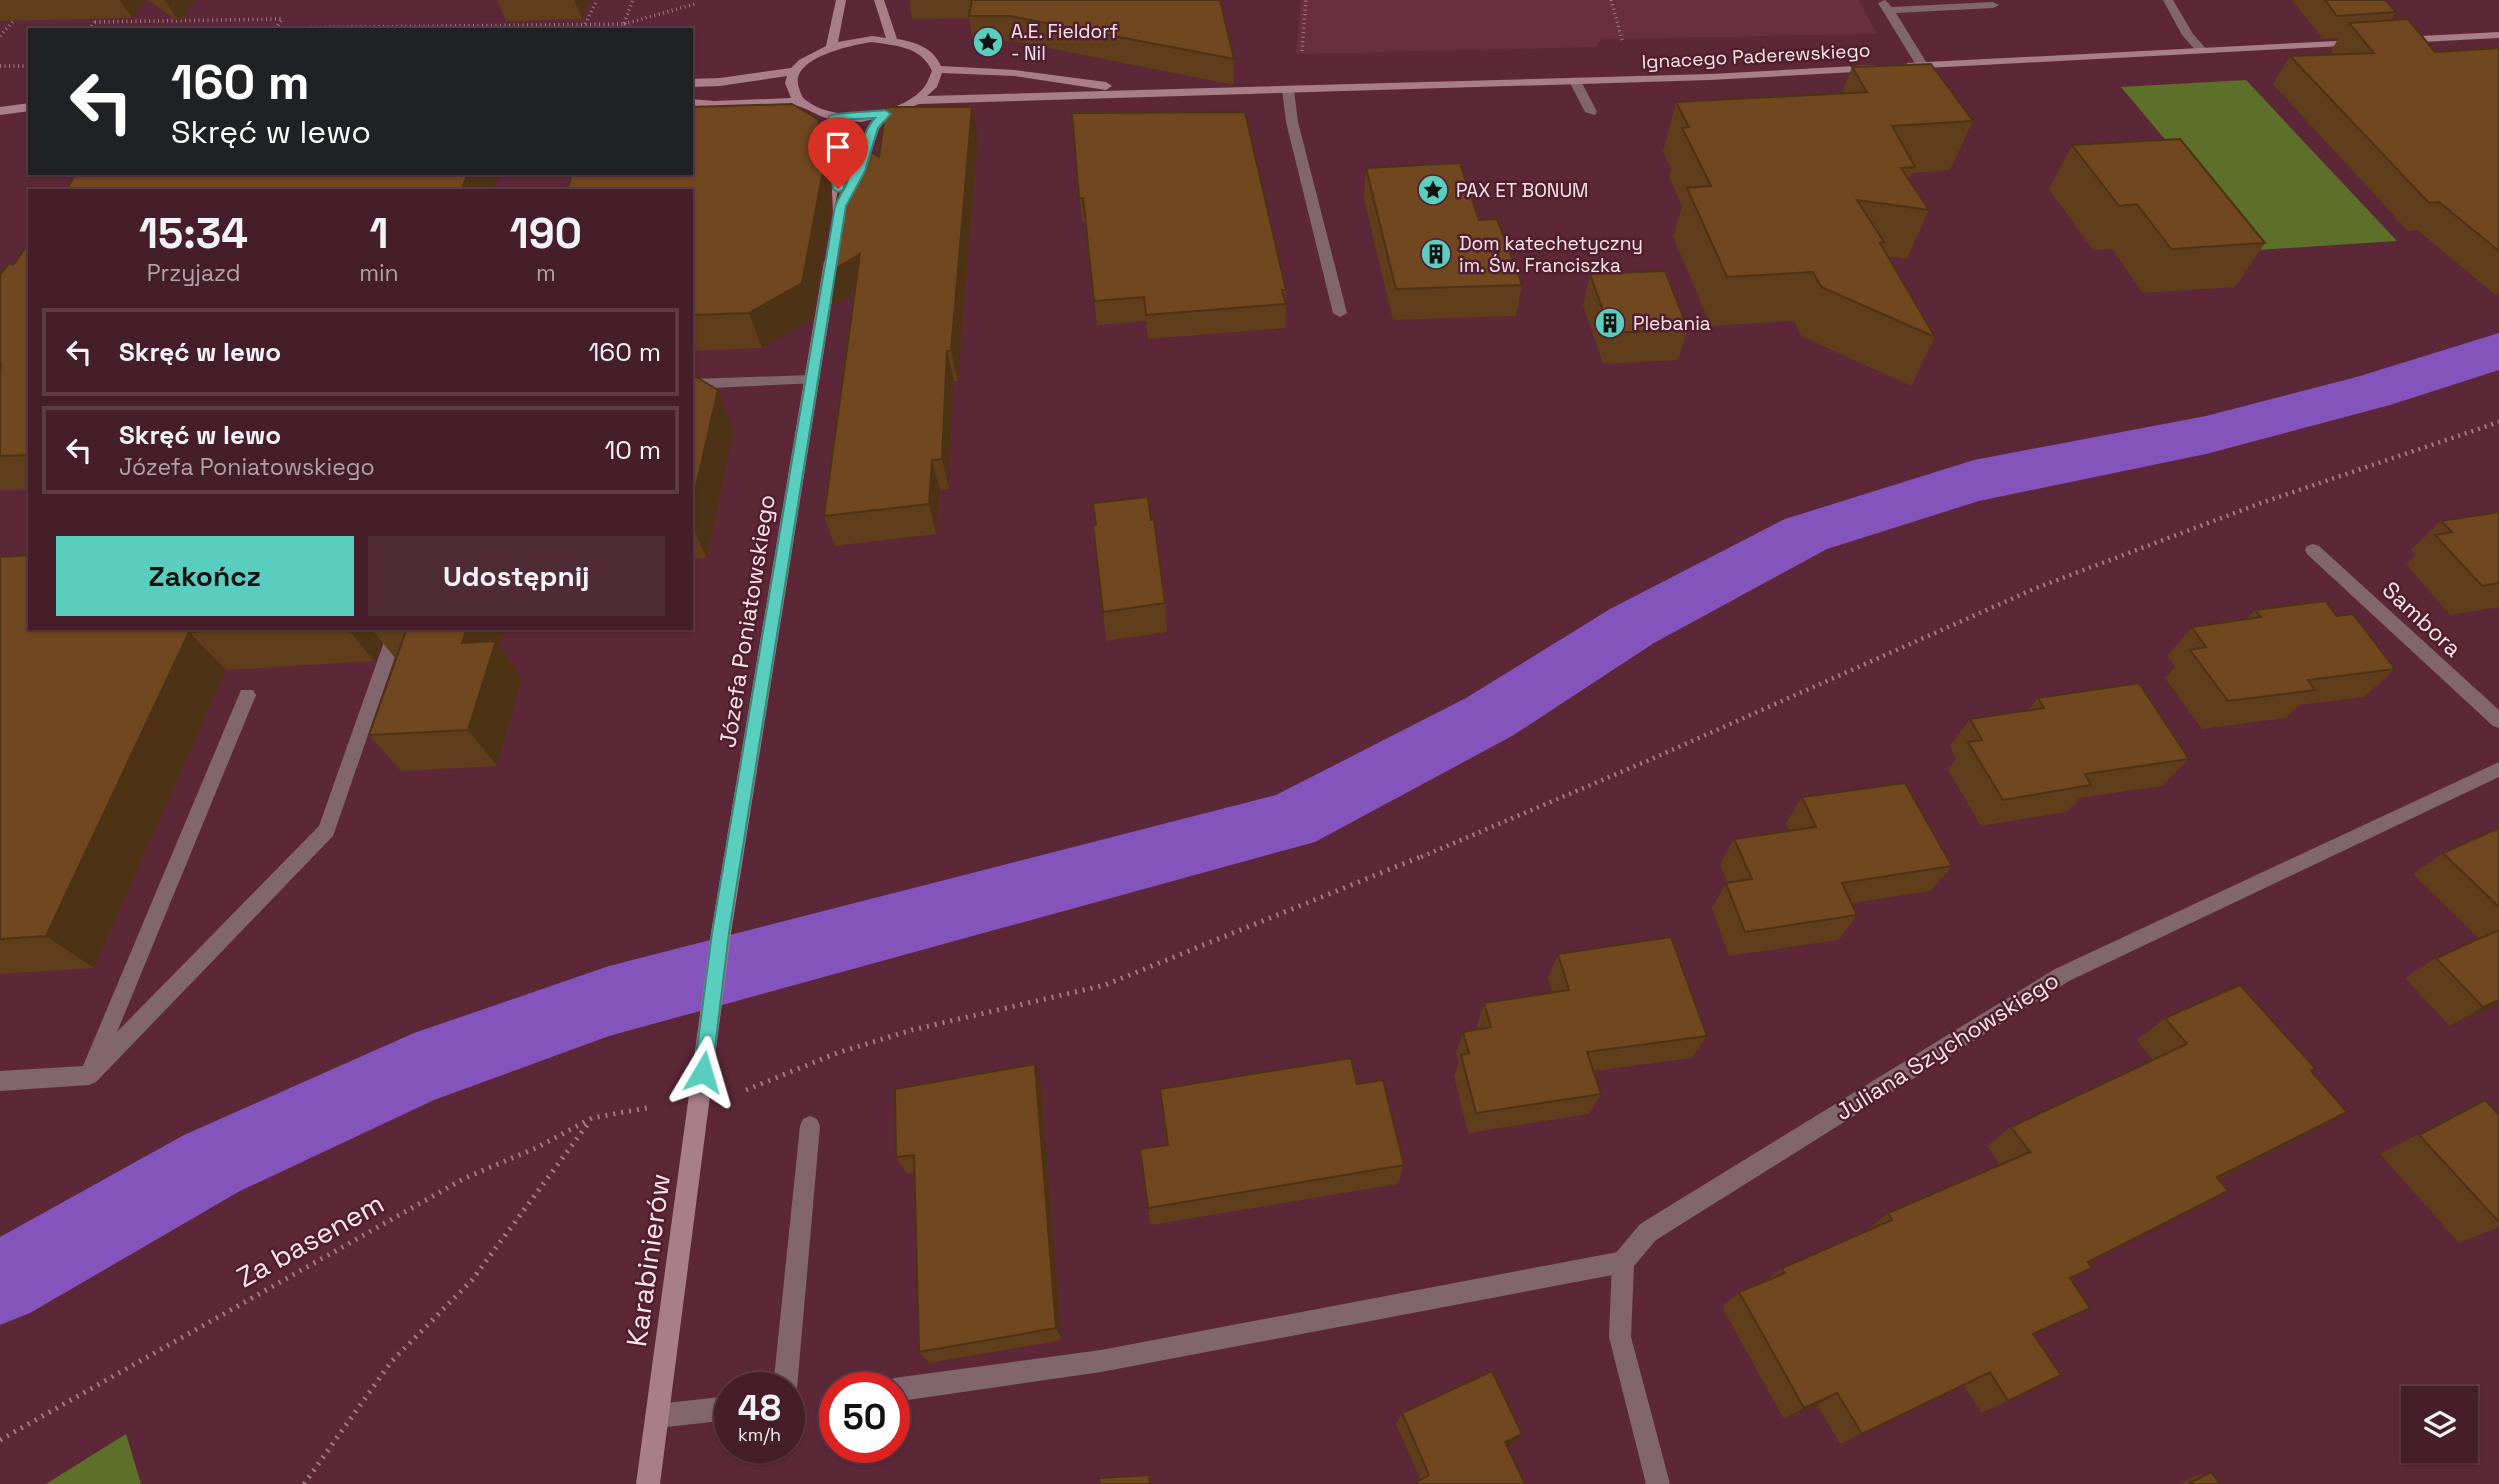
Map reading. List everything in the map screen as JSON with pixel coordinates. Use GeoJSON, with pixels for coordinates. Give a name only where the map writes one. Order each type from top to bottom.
{"type":"FeatureCollection","features":[{"type":"Feature","properties":{"kind":"main road"},"geometry":{"type":"LineString","coordinates":[[832,46],[841,0]]}},
{"type":"Feature","properties":{"kind":"main road"},"geometry":{"type":"LineString","coordinates":[[879,0],[892,40]]}},
{"type":"Feature","properties":{"kind":"main road"},"geometry":{"type":"LineString","coordinates":[[2389,41],[2499,35]]}},
{"type":"Feature","properties":{"kind":"main road"},"geometry":{"type":"LineString","coordinates":[[862,40],[892,40],[924,50],[934,59],[938,69],[937,80],[919,100],[885,114],[851,118],[807,107],[798,101],[792,91],[795,71],[804,61],[832,46],[862,40]]}},
{"type":"Feature","properties":{"kind":"main road","name":"Ignacego Paderewskiego"},"geometry":{"type":"LineString","coordinates":[[1896,67],[2375,42]]}},
{"type":"Feature","properties":{"kind":"main road","name":"Ignacego Paderewskiego"},"geometry":{"type":"LineString","coordinates":[[919,100],[1575,81],[1883,67]]}},
{"type":"Feature","properties":{"kind":"main road","name":"Ignacego Paderewskiego"},"geometry":{"type":"LineString","coordinates":[[938,69],[1015,73],[1140,92]]}},
{"type":"Feature","properties":{"kind":"main road"},"geometry":{"type":"LineString","coordinates":[[693,83],[720,82],[795,71]]}},
{"type":"Feature","properties":{"kind":"main road"},"geometry":{"type":"LineString","coordinates":[[693,103],[714,105],[798,101]]}},
{"type":"Feature","properties":{"kind":"main road"},"geometry":{"type":"LineString","coordinates":[[0,109],[28,107]]}},
{"type":"Feature","properties":{"kind":"main road","name":"Józefa Poniatowskiego"},"geometry":{"type":"LineString","coordinates":[[841,206],[859,171],[873,128],[885,114]]}},
{"type":"Feature","properties":{"kind":"main road","name":"Józefa Poniatowskiego"},"geometry":{"type":"LineString","coordinates":[[706,1044],[720,933],[841,206],[835,116]]}},
{"type":"Feature","properties":{"kind":"main road","name":"Karabinierów"},"geometry":{"type":"LineString","coordinates":[[648,1484],[706,1044]]}},
{"type":"Feature","properties":{"kind":"street"},"geometry":{"type":"LineString","coordinates":[[2168,0],[2188,35],[2202,51]]}},
{"type":"Feature","properties":{"kind":"street"},"geometry":{"type":"LineString","coordinates":[[1885,5],[1993,5]]}},
{"type":"Feature","properties":{"kind":"street"},"geometry":{"type":"LineString","coordinates":[[1885,5],[1922,65]]}},
{"type":"Feature","properties":{"kind":"street"},"geometry":{"type":"LineString","coordinates":[[1575,81],[1591,112]]}},
{"type":"Feature","properties":{"kind":"street"},"geometry":{"type":"LineString","coordinates":[[1289,90],[1292,122],[1340,313]]}},
{"type":"Feature","properties":{"kind":"street"},"geometry":{"type":"LineString","coordinates":[[693,384],[812,380]]}},
{"type":"Feature","properties":{"kind":"street","name":"Sambora"},"geometry":{"type":"LineString","coordinates":[[2313,550],[2499,721]]}},
{"type":"Feature","properties":{"kind":"street"},"geometry":{"type":"LineString","coordinates":[[0,1081],[89,1075],[327,830],[396,630]]}},
{"type":"Feature","properties":{"kind":"street"},"geometry":{"type":"LineString","coordinates":[[89,1075],[247,695]]}},
{"type":"Feature","properties":{"kind":"street","name":"Juliana Szychowskiego"},"geometry":{"type":"LineString","coordinates":[[1623,1262],[1648,1232],[2062,975],[2499,769]]}},
{"type":"Feature","properties":{"kind":"street"},"geometry":{"type":"LineString","coordinates":[[787,1372],[810,1126]]}},
{"type":"Feature","properties":{"kind":"street"},"geometry":{"type":"LineString","coordinates":[[910,1388],[1101,1361],[1623,1262],[1620,1336],[1658,1484]]}},
{"type":"Feature","properties":{"kind":"street"},"geometry":{"type":"LineString","coordinates":[[657,1416],[714,1410]]}},
{"type":"Feature","properties":{"kind":"path"},"geometry":{"type":"LineString","coordinates":[[585,24],[597,0]]}},
{"type":"Feature","properties":{"kind":"path"},"geometry":{"type":"LineString","coordinates":[[623,28],[633,0]]}},
{"type":"Feature","properties":{"kind":"path"},"geometry":{"type":"LineString","coordinates":[[1301,62],[1306,0]]}},
{"type":"Feature","properties":{"kind":"path"},"geometry":{"type":"LineString","coordinates":[[1611,0],[1624,47]]}},
{"type":"Feature","properties":{"kind":"path"},"geometry":{"type":"LineString","coordinates":[[479,28],[624,24],[695,4]]}},
{"type":"Feature","properties":{"kind":"path"},"geometry":{"type":"LineString","coordinates":[[0,36],[19,14]]}},
{"type":"Feature","properties":{"kind":"path"},"geometry":{"type":"LineString","coordinates":[[90,28],[101,14]]}},
{"type":"Feature","properties":{"kind":"path"},"geometry":{"type":"LineString","coordinates":[[95,22],[282,19],[276,28]]}},
{"type":"Feature","properties":{"kind":"path"},"geometry":{"type":"LineString","coordinates":[[624,24],[630,28]]}},
{"type":"Feature","properties":{"kind":"path"},"geometry":{"type":"LineString","coordinates":[[0,66],[28,66]]}},
{"type":"Feature","properties":{"kind":"path"},"geometry":{"type":"LineString","coordinates":[[740,1092],[836,1053],[912,1030],[1105,985],[1346,889],[1635,766],[2036,588],[2261,503],[2499,422]]}},
{"type":"Feature","properties":{"kind":"path","name":"Za basenem"},"geometry":{"type":"LineString","coordinates":[[0,1440],[465,1178],[536,1148],[592,1118],[653,1107]]}},
{"type":"Feature","properties":{"kind":"path"},"geometry":{"type":"LineString","coordinates":[[304,1484],[391,1362],[472,1280],[592,1118]]}},
{"type":"Feature","properties":{"kind":"shaded area"},"geometry":{"type":"Polygon","coordinates":[[[1301,0],[1859,0],[1877,34],[1601,39],[1596,47],[1296,54],[1301,0]]]}},
{"type":"Feature","properties":{"kind":"green space"},"geometry":{"type":"Polygon","coordinates":[[[2246,80],[2397,241],[2258,250],[2121,87],[2246,80]]]}},
{"type":"Feature","properties":{"kind":"green space"},"geometry":{"type":"Polygon","coordinates":[[[126,1434],[141,1484],[46,1484],[126,1434]]]}},
{"type":"Feature","properties":{"kind":"building"},"geometry":{"type":"Polygon","coordinates":[[[972,0],[1220,0],[1234,59],[1010,16],[969,16],[972,0]]]}},
{"type":"Feature","properties":{"kind":"building"},"geometry":{"type":"Polygon","coordinates":[[[2325,0],[2385,0],[2396,12],[2337,16],[2325,0]]]}},
{"type":"Feature","properties":{"kind":"building"},"geometry":{"type":"Polygon","coordinates":[[[2408,19],[2435,52],[2499,48],[2499,251],[2439,202],[2429,203],[2290,56],[2374,53],[2349,23],[2408,19]]]}},
{"type":"Feature","properties":{"kind":"building"},"geometry":{"type":"Polygon","coordinates":[[[1931,64],[1973,121],[1892,126],[1915,167],[1901,168],[1929,210],[1857,200],[1884,242],[1880,243],[1935,337],[1821,287],[1813,272],[1727,277],[1687,188],[1711,186],[1682,128],[1689,127],[1676,102],[1867,92],[1852,67],[1931,64]]]}},
{"type":"Feature","properties":{"kind":"building"},"geometry":{"type":"Polygon","coordinates":[[[792,104],[819,120],[823,171],[802,283],[749,313],[693,315],[693,189],[568,189],[571,175],[693,175],[693,107],[792,104]]]}},
{"type":"Feature","properties":{"kind":"building"},"geometry":{"type":"Polygon","coordinates":[[[886,107],[972,107],[951,351],[947,351],[942,459],[932,460],[929,504],[824,516],[860,254],[825,275],[841,176],[858,145],[879,157],[886,107]]]}},
{"type":"Feature","properties":{"kind":"building"},"geometry":{"type":"Polygon","coordinates":[[[1245,112],[1286,290],[1282,290],[1286,304],[1146,315],[1144,297],[1094,301],[1083,198],[1079,198],[1072,113],[1245,112]]]}},
{"type":"Feature","properties":{"kind":"building"},"geometry":{"type":"Polygon","coordinates":[[[2180,139],[2265,243],[2171,249],[2137,204],[2119,206],[2072,145],[2180,139]]]}},
{"type":"Feature","properties":{"kind":"building","name":"Dom katechetyczny im. Św. Franciszka"},"geometry":{"type":"Polygon","coordinates":[[[1460,163],[1479,220],[1497,219],[1522,285],[1396,289],[1366,168],[1460,163]]]}},
{"type":"Feature","properties":{"kind":"building"},"geometry":{"type":"Polygon","coordinates":[[[76,175],[467,175],[462,189],[66,189],[76,175]]]}},
{"type":"Feature","properties":{"kind":"building"},"geometry":{"type":"Polygon","coordinates":[[[28,244],[28,455],[0,456],[0,275],[8,264],[14,264],[28,244]]]}},
{"type":"Feature","properties":{"kind":"building"},"geometry":{"type":"Polygon","coordinates":[[[1665,271],[1688,329],[1611,333],[1590,274],[1665,271]]]}},
{"type":"Feature","properties":{"kind":"building"},"geometry":{"type":"Polygon","coordinates":[[[693,375],[718,390],[693,499],[693,375]]]}},
{"type":"Feature","properties":{"kind":"building"},"geometry":{"type":"Polygon","coordinates":[[[1148,497],[1151,520],[1154,519],[1165,603],[1103,612],[1093,503],[1148,497]]]}},
{"type":"Feature","properties":{"kind":"building"},"geometry":{"type":"Polygon","coordinates":[[[2499,512],[2499,583],[2482,586],[2435,535],[2452,532],[2441,521],[2499,512]]]}},
{"type":"Feature","properties":{"kind":"building"},"geometry":{"type":"Polygon","coordinates":[[[28,555],[28,630],[224,630],[189,632],[46,936],[0,939],[0,557],[28,555]]]}},
{"type":"Feature","properties":{"kind":"building"},"geometry":{"type":"Polygon","coordinates":[[[2325,601],[2337,616],[2353,614],[2395,669],[2308,680],[2315,690],[2228,701],[2190,650],[2206,647],[2192,627],[2261,617],[2255,610],[2325,601]]]}},
{"type":"Feature","properties":{"kind":"building"},"geometry":{"type":"Polygon","coordinates":[[[406,630],[466,630],[462,643],[496,641],[468,730],[369,735],[406,630]]]}},
{"type":"Feature","properties":{"kind":"building"},"geometry":{"type":"Polygon","coordinates":[[[2139,683],[2189,759],[2085,774],[2091,785],[2003,800],[1968,742],[1982,740],[1970,719],[2044,708],[2038,698],[2139,683]]]}},
{"type":"Feature","properties":{"kind":"building"},"geometry":{"type":"Polygon","coordinates":[[[1905,783],[1952,866],[1842,883],[1857,915],[1745,932],[1726,883],[1752,879],[1734,839],[1816,827],[1802,797],[1905,783]]]}},
{"type":"Feature","properties":{"kind":"building"},"geometry":{"type":"Polygon","coordinates":[[[2499,828],[2499,907],[2443,853],[2499,828]]]}},
{"type":"Feature","properties":{"kind":"building"},"geometry":{"type":"Polygon","coordinates":[[[2499,930],[2499,1000],[2483,1007],[2436,958],[2499,930]]]}},
{"type":"Feature","properties":{"kind":"building"},"geometry":{"type":"Polygon","coordinates":[[[1671,937],[1707,1036],[1587,1052],[1601,1094],[1476,1113],[1461,1055],[1469,1053],[1463,1032],[1491,1027],[1484,1003],[1569,990],[1558,954],[1671,937]]]}},
{"type":"Feature","properties":{"kind":"building"},"geometry":{"type":"Polygon","coordinates":[[[2240,985],[2315,1068],[2311,1071],[2347,1112],[2217,1177],[2228,1191],[2088,1262],[2092,1268],[2070,1278],[2090,1308],[2033,1334],[2061,1375],[2008,1401],[1990,1372],[1862,1434],[1837,1393],[1804,1408],[1739,1292],[1785,1273],[1782,1268],[1892,1220],[1888,1213],[2030,1152],[2011,1127],[2187,1044],[2165,1018],[2240,985]]]}},
{"type":"Feature","properties":{"kind":"building"},"geometry":{"type":"Polygon","coordinates":[[[1351,1058],[1357,1084],[1383,1080],[1404,1165],[1148,1208],[1140,1149],[1168,1145],[1160,1089],[1351,1058]]]}},
{"type":"Feature","properties":{"kind":"building"},"geometry":{"type":"Polygon","coordinates":[[[1035,1064],[1056,1328],[919,1352],[914,1155],[896,1157],[895,1089],[1035,1064]]]}},
{"type":"Feature","properties":{"kind":"building"},"geometry":{"type":"Polygon","coordinates":[[[2485,1100],[2499,1115],[2499,1222],[2419,1135],[2485,1100]]]}},
{"type":"Feature","properties":{"kind":"building"},"geometry":{"type":"Polygon","coordinates":[[[1492,1371],[1522,1434],[1505,1442],[1525,1484],[1418,1484],[1417,1482],[1429,1475],[1402,1413],[1492,1371]]]}},
{"type":"Feature","properties":{"kind":"building"},"geometry":{"type":"Polygon","coordinates":[[[2211,1472],[2220,1484],[2188,1484],[2211,1472]]]}},
{"type":"Feature","properties":{"kind":"building"},"geometry":{"type":"Polygon","coordinates":[[[1149,1475],[1150,1484],[1100,1484],[1099,1478],[1149,1475]]]}},
{"type":"Feature","properties":{"kind":"waterway"},"geometry":{"type":"LineString","coordinates":[[0,1283],[212,1163],[414,1070],[609,1001],[1291,821],[1489,717],[1632,626],[1806,534],[1974,481],[2206,435],[2371,392],[2499,351]]}},
{"type":"Feature","properties":{"kind":"place","name":"A.E. Fieldorf - Nil"},"geometry":{"type":"Point","coordinates":[988,42]}},
{"type":"Feature","properties":{"kind":"place","name":"PAX ET BONUM"},"geometry":{"type":"Point","coordinates":[1433,190]}},
{"type":"Feature","properties":{"kind":"place","name":"Dom katechetyczny im. Św. Franciszka"},"geometry":{"type":"Point","coordinates":[1436,254]}},
{"type":"Feature","properties":{"kind":"place","name":"Plebania"},"geometry":{"type":"Point","coordinates":[1610,323]}},
{"type":"Feature","properties":{"kind":"route"},"geometry":{"type":"LineString","coordinates":[[703,1072],[720,933],[841,206],[859,171],[873,128],[885,114],[851,118],[835,116],[838,189]]}}]}
